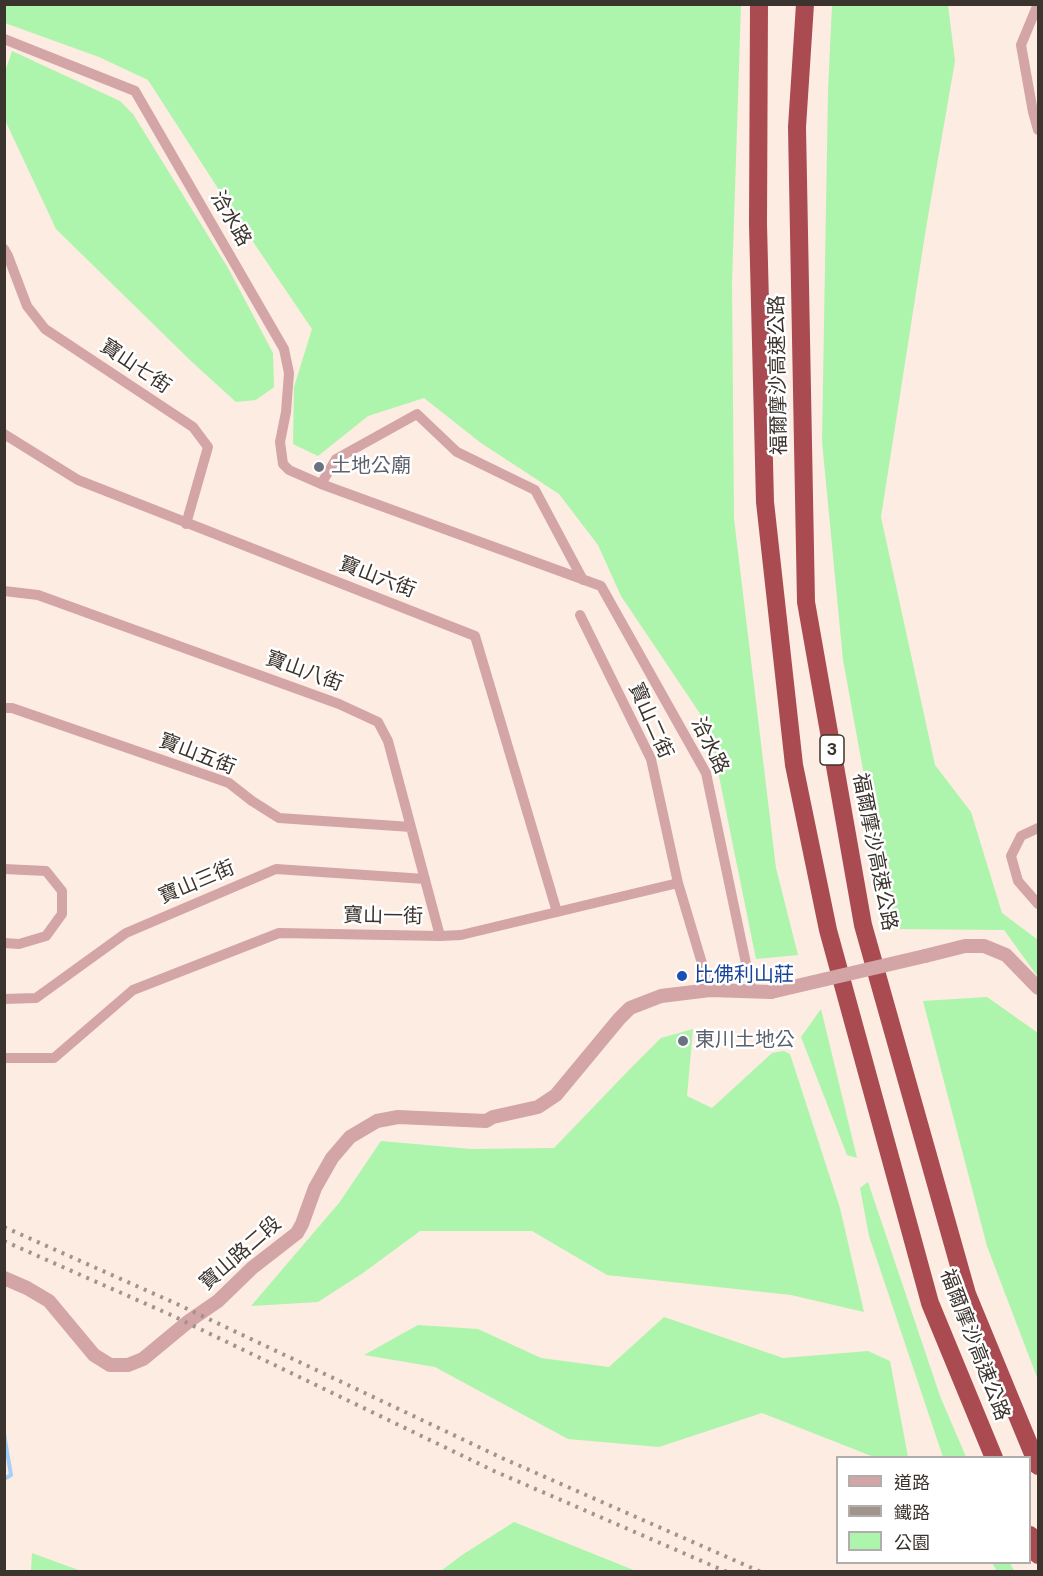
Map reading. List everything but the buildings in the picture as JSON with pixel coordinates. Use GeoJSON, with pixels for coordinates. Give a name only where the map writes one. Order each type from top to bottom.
{"type":"FeatureCollection","features":[{"type":"Feature","properties":{"kind":"highway","name":"福爾摩沙高速公路"},"geometry":{"type":"LineString","coordinates":[[759,4],[758,224],[765,502],[794,765],[828,930],[930,1303],[993,1456]]}},
{"type":"Feature","properties":{"kind":"highway","name":"福爾摩沙高速公路"},"geometry":{"type":"LineString","coordinates":[[805,4],[797,127],[806,602],[863,926],[967,1294],[1038,1467]]}},
{"type":"Feature","properties":{"kind":"highway"},"geometry":{"type":"LineString","coordinates":[[1031,1540],[1038,1555]]}},
{"type":"Feature","properties":{"kind":"street"},"geometry":{"type":"LineString","coordinates":[[1038,4],[1021,45],[1038,130]]}},
{"type":"Feature","properties":{"kind":"street","name":"洽水路"},"geometry":{"type":"LineString","coordinates":[[4,39],[135,91],[284,349],[290,373],[280,442],[283,464],[289,470],[321,484],[601,586],[706,773],[752,992]]}},
{"type":"Feature","properties":{"kind":"street","name":"寶山七街"},"geometry":{"type":"LineString","coordinates":[[4,249],[27,306],[45,328],[193,427],[208,447],[186,524]]}},
{"type":"Feature","properties":{"kind":"street","name":"洽水路"},"geometry":{"type":"LineString","coordinates":[[321,484],[336,459],[417,414],[457,452],[535,490],[583,580]]}},
{"type":"Feature","properties":{"kind":"street","name":"寶山六街"},"geometry":{"type":"LineString","coordinates":[[4,434],[78,480],[475,636],[557,912]]}},
{"type":"Feature","properties":{"kind":"street","name":"寶山八街"},"geometry":{"type":"LineString","coordinates":[[4,591],[38,595],[339,704],[378,722],[388,741],[440,936]]}},
{"type":"Feature","properties":{"kind":"street","name":"寶山二街"},"geometry":{"type":"LineString","coordinates":[[580,615],[651,759],[678,883]]}},
{"type":"Feature","properties":{"kind":"street","name":"寶山五街"},"geometry":{"type":"LineString","coordinates":[[4,708],[12,708],[229,783],[279,818],[411,827]]}},
{"type":"Feature","properties":{"kind":"street"},"geometry":{"type":"LineString","coordinates":[[1038,828],[1022,836],[1011,856],[1018,881],[1038,904]]}},
{"type":"Feature","properties":{"kind":"street"},"geometry":{"type":"LineString","coordinates":[[4,869],[46,871],[62,891],[62,914],[46,936],[19,944],[4,943]]}},
{"type":"Feature","properties":{"kind":"street","name":"寶山三街"},"geometry":{"type":"LineString","coordinates":[[4,999],[36,998],[126,933],[276,869],[425,879]]}},
{"type":"Feature","properties":{"kind":"street"},"geometry":{"type":"LineString","coordinates":[[678,883],[710,990]]}},
{"type":"Feature","properties":{"kind":"street","name":"寶山一街"},"geometry":{"type":"LineString","coordinates":[[4,1058],[54,1058],[133,990],[279,933],[440,936],[461,934],[678,883]]}},
{"type":"Feature","properties":{"kind":"street","name":"寶山路二段"},"geometry":{"type":"LineString","coordinates":[[4,1278],[49,1301],[94,1354],[110,1365],[128,1365],[143,1359],[218,1301],[252,1268],[297,1233],[315,1188],[332,1158],[350,1137],[377,1121],[398,1117],[486,1121],[493,1117],[538,1107],[556,1095],[630,1008],[661,996],[710,990],[771,992],[965,946],[984,946],[1006,955],[1038,988]]}},
{"type":"Feature","properties":{"kind":"green space"},"geometry":{"type":"Polygon","coordinates":[[[4,5],[741,5],[732,282],[734,519],[776,868],[798,955],[756,959],[709,727],[621,596],[598,545],[559,494],[481,443],[424,398],[368,416],[318,456],[293,444],[294,387],[312,329],[148,80],[99,57],[5,23],[4,5]]]}},
{"type":"Feature","properties":{"kind":"green space"},"geometry":{"type":"Polygon","coordinates":[[[832,5],[948,5],[955,61],[926,228],[881,517],[935,765],[971,812],[1002,913],[1038,940],[1038,977],[1004,930],[892,929],[843,660],[822,441],[828,91],[832,5]]]}},
{"type":"Feature","properties":{"kind":"green space"},"geometry":{"type":"Polygon","coordinates":[[[12,51],[120,101],[133,114],[228,268],[273,353],[274,387],[256,400],[236,402],[56,229],[5,120],[5,72],[12,51]]]}},
{"type":"Feature","properties":{"kind":"green space"},"geometry":{"type":"Polygon","coordinates":[[[987,997],[1038,1033],[1038,1380],[987,1246],[923,1001],[987,997]]]}},
{"type":"Feature","properties":{"kind":"green space"},"geometry":{"type":"Polygon","coordinates":[[[821,1009],[857,1158],[847,1155],[801,1037],[821,1009]]]}},
{"type":"Feature","properties":{"kind":"green space"},"geometry":{"type":"Polygon","coordinates":[[[693,1029],[687,1096],[712,1108],[772,1053],[784,1051],[790,1054],[840,1208],[864,1312],[791,1295],[607,1275],[532,1231],[420,1231],[363,1273],[318,1302],[251,1306],[339,1203],[381,1141],[471,1149],[554,1148],[661,1038],[693,1029]]]}},
{"type":"Feature","properties":{"kind":"green space"},"geometry":{"type":"Polygon","coordinates":[[[868,1182],[940,1396],[966,1456],[943,1456],[869,1236],[860,1188],[868,1182]]]}},
{"type":"Feature","properties":{"kind":"green space"},"geometry":{"type":"Polygon","coordinates":[[[664,1317],[783,1358],[868,1351],[890,1361],[908,1456],[871,1456],[762,1413],[659,1447],[568,1439],[435,1367],[364,1355],[418,1325],[478,1329],[541,1358],[609,1367],[664,1317]]]}},
{"type":"Feature","properties":{"kind":"green space"},"geometry":{"type":"Polygon","coordinates":[[[514,1522],[636,1571],[441,1571],[514,1522]]]}},
{"type":"Feature","properties":{"kind":"green space"},"geometry":{"type":"Polygon","coordinates":[[[32,1553],[81,1571],[31,1571],[32,1553]]]}},
{"type":"Feature","properties":{"kind":"green space"},"geometry":{"type":"Polygon","coordinates":[[[993,1564],[1010,1564],[1014,1571],[997,1571],[993,1564]]]}},
{"type":"Feature","properties":{"kind":"waterway"},"geometry":{"type":"LineString","coordinates":[[4,1434],[11,1475],[4,1479]]}},
{"type":"Feature","properties":{"kind":"railway"},"geometry":{"type":"LineString","coordinates":[[4,1227],[177,1304],[502,1458],[761,1572]]}},
{"type":"Feature","properties":{"kind":"railway"},"geometry":{"type":"LineString","coordinates":[[4,1241],[171,1315],[494,1471],[727,1572]]}},
{"type":"Feature","properties":{"kind":"place","name":"土地公廟"},"geometry":{"type":"Point","coordinates":[319,467]}},
{"type":"Feature","properties":{"kind":"place","name":"比佛利山莊"},"geometry":{"type":"Point","coordinates":[682,976]}},
{"type":"Feature","properties":{"kind":"place","name":"東川土地公"},"geometry":{"type":"Point","coordinates":[683,1041]}}]}
